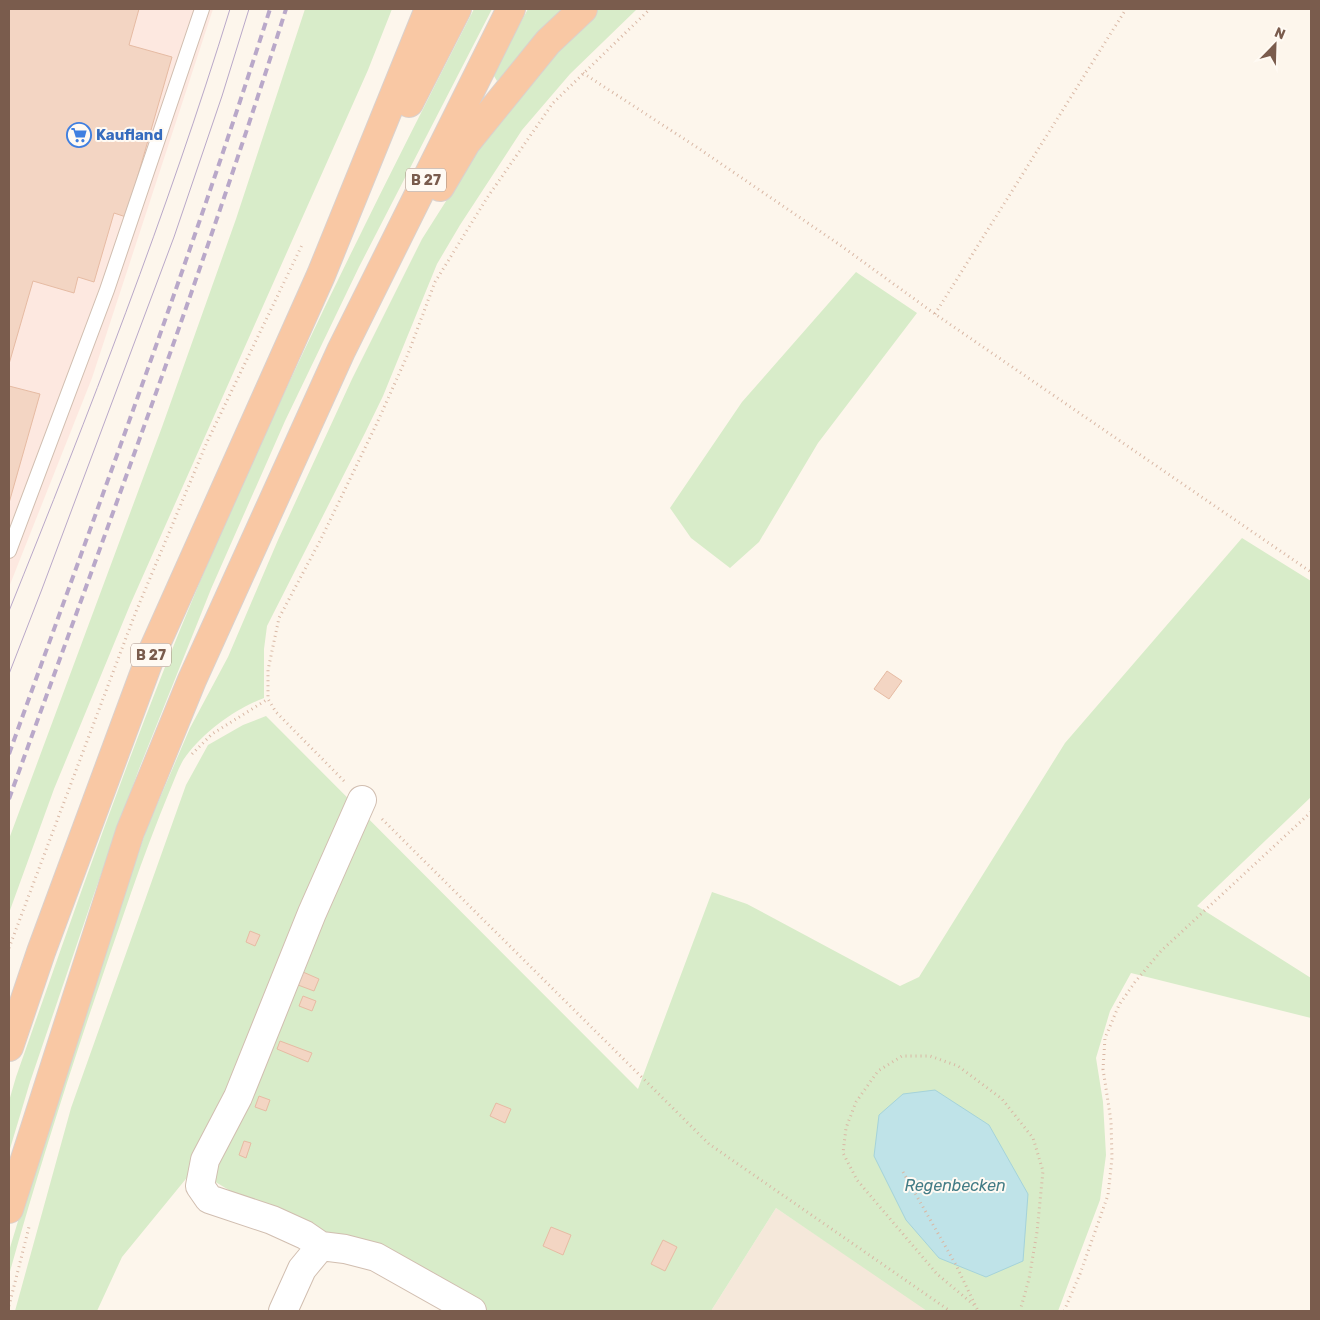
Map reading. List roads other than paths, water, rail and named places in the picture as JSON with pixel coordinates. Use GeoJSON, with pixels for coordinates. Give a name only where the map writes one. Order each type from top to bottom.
{"type":"FeatureCollection","features":[{"type":"Feature","properties":{"kind":"highway"},"geometry":{"type":"LineString","coordinates":[[322,275],[429,9]]}},
{"type":"Feature","properties":{"kind":"highway","name":"B 27"},"geometry":{"type":"LineString","coordinates":[[9,1047],[41,952],[150,655],[322,275],[457,9]]}},
{"type":"Feature","properties":{"kind":"highway","name":"B 27"},"geometry":{"type":"LineString","coordinates":[[20,1216],[130,832],[192,680],[341,351],[511,9]]}},
{"type":"Feature","properties":{"kind":"highway"},"geometry":{"type":"LineString","coordinates":[[341,351],[466,143],[548,42],[583,9]]}},
{"type":"Feature","properties":{"kind":"street"},"geometry":{"type":"LineString","coordinates":[[362,800],[312,913],[238,1097],[206,1160],[200,1186],[209,1198],[272,1220],[305,1235],[321,1246],[345,1249],[376,1257],[472,1311]]}},
{"type":"Feature","properties":{"kind":"street"},"geometry":{"type":"LineString","coordinates":[[283,1311],[302,1268],[321,1246]]}},
{"type":"Feature","properties":{"kind":"lane"},"geometry":{"type":"LineString","coordinates":[[9,551],[107,290],[202,9]]}},
{"type":"Feature","properties":{"kind":"water","name":"Regenbecken"},"geometry":{"type":"Polygon","coordinates":[[[935,1090],[989,1125],[1028,1194],[1023,1261],[986,1277],[939,1258],[906,1220],[874,1156],[879,1115],[903,1094],[935,1090]]]}},
{"type":"Feature","properties":{"kind":"tram line"},"geometry":{"type":"LineString","coordinates":[[9,611],[126,312],[180,161],[230,9]]}},
{"type":"Feature","properties":{"kind":"tram line"},"geometry":{"type":"LineString","coordinates":[[9,674],[174,237],[222,96],[249,9]]}},
{"type":"Feature","properties":{"kind":"railway"},"geometry":{"type":"LineString","coordinates":[[9,754],[176,290],[270,9]]}},
{"type":"Feature","properties":{"kind":"railway"},"geometry":{"type":"LineString","coordinates":[[9,799],[221,208],[286,9]]}},
{"type":"Feature","properties":{"kind":"place","name":"Kaufland"},"geometry":{"type":"Point","coordinates":[79,135]}}]}
